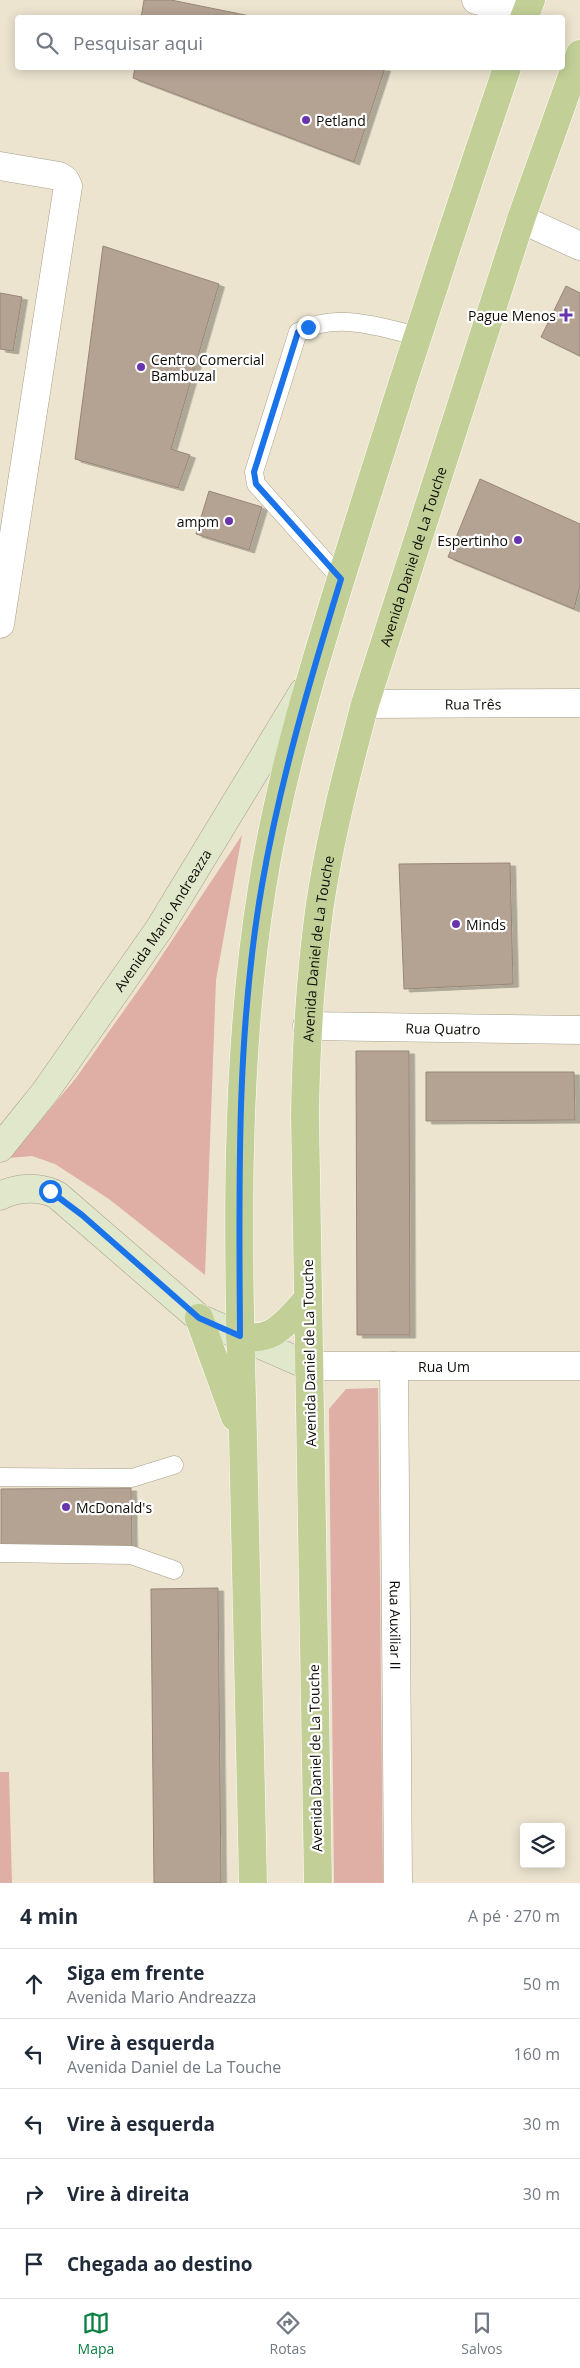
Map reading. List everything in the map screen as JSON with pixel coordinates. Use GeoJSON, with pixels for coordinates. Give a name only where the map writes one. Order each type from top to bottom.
{"type":"FeatureCollection","features":[{"type":"Feature","properties":{"kind":"main road","name":"Avenida Daniel de La Touche"},"geometry":{"type":"LineString","coordinates":[[318,1883],[305,1115],[307,1026],[319,911],[347,772],[365,704],[521,218],[580,54]]}},
{"type":"Feature","properties":{"kind":"main road"},"geometry":{"type":"LineString","coordinates":[[252,1883],[240,1336],[240,1112],[248,993],[262,886],[284,772],[309,682],[417,336],[506,70]]}},
{"type":"Feature","properties":{"kind":"main road","name":"Avenida Mario Andreazza"},"geometry":{"type":"LineString","coordinates":[[0,1148],[45,1092],[159,929],[309,682]]}},
{"type":"Feature","properties":{"kind":"main road"},"geometry":{"type":"LineString","coordinates":[[0,1196],[17,1190],[36,1189],[57,1195],[199,1318],[309,1366]]}},
{"type":"Feature","properties":{"kind":"main road"},"geometry":{"type":"LineString","coordinates":[[240,1336],[255,1338],[271,1334],[280,1329],[308,1299]]}},
{"type":"Feature","properties":{"kind":"main road"},"geometry":{"type":"LineString","coordinates":[[199,1318],[243,1440]]}},
{"type":"Feature","properties":{"kind":"street"},"geometry":{"type":"LineString","coordinates":[[476,0],[527,10]]}},
{"type":"Feature","properties":{"kind":"street"},"geometry":{"type":"LineString","coordinates":[[0,166],[59,176],[65,180],[68,186],[0,624]]}},
{"type":"Feature","properties":{"kind":"street"},"geometry":{"type":"LineString","coordinates":[[521,218],[580,246]]}},
{"type":"Feature","properties":{"kind":"street","name":"Rua Três"},"geometry":{"type":"LineString","coordinates":[[365,704],[580,703]]}},
{"type":"Feature","properties":{"kind":"street","name":"Rua Quatro"},"geometry":{"type":"LineString","coordinates":[[307,1026],[580,1030]]}},
{"type":"Feature","properties":{"kind":"street","name":"Rua Um"},"geometry":{"type":"LineString","coordinates":[[309,1366],[580,1366]]}},
{"type":"Feature","properties":{"kind":"street","name":"Rua Auxiliar II"},"geometry":{"type":"LineString","coordinates":[[394,1366],[398,1883]]}},
{"type":"Feature","properties":{"kind":"lane"},"geometry":{"type":"LineString","coordinates":[[341,579],[256,484],[254,472],[298,332],[321,323],[358,321],[417,336]]}},
{"type":"Feature","properties":{"kind":"lane"},"geometry":{"type":"LineString","coordinates":[[0,1477],[132,1478],[174,1465]]}},
{"type":"Feature","properties":{"kind":"lane"},"geometry":{"type":"LineString","coordinates":[[0,1553],[132,1556],[174,1570]]}},
{"type":"Feature","properties":{"kind":"shaded area"},"geometry":{"type":"Polygon","coordinates":[[[242,835],[216,980],[205,1275],[109,1199],[55,1164],[32,1156],[9,1158],[76,1078],[147,978],[242,835]]]}},
{"type":"Feature","properties":{"kind":"shaded area"},"geometry":{"type":"Polygon","coordinates":[[[378,1388],[383,1883],[334,1883],[329,1409],[346,1389],[378,1388]]]}},
{"type":"Feature","properties":{"kind":"shaded area"},"geometry":{"type":"Polygon","coordinates":[[[0,1772],[9,1772],[12,1883],[0,1883],[0,1772]]]}},
{"type":"Feature","properties":{"kind":"building"},"geometry":{"type":"Polygon","coordinates":[[[144,0],[171,0],[245,15],[142,15],[144,0]]]}},
{"type":"Feature","properties":{"kind":"building","name":"Petland"},"geometry":{"type":"Polygon","coordinates":[[[135,70],[384,70],[354,162],[133,78],[135,70]]]}},
{"type":"Feature","properties":{"kind":"building","name":"Centro Comercial Bambuzal"},"geometry":{"type":"Polygon","coordinates":[[[103,246],[219,284],[171,449],[190,455],[178,488],[75,459],[103,246]]]}},
{"type":"Feature","properties":{"kind":"building","name":"Pague Menos"},"geometry":{"type":"Polygon","coordinates":[[[566,286],[580,293],[580,356],[541,337],[566,286]]]}},
{"type":"Feature","properties":{"kind":"building"},"geometry":{"type":"Polygon","coordinates":[[[0,293],[22,297],[13,351],[0,349],[0,293]]]}},
{"type":"Feature","properties":{"kind":"building","name":"Espertinho"},"geometry":{"type":"Polygon","coordinates":[[[480,479],[580,524],[580,586],[574,609],[448,557],[480,479]]]}},
{"type":"Feature","properties":{"kind":"building","name":"ampm"},"geometry":{"type":"Polygon","coordinates":[[[209,491],[262,507],[249,550],[196,534],[209,491]]]}},
{"type":"Feature","properties":{"kind":"building","name":"Minds"},"geometry":{"type":"Polygon","coordinates":[[[510,863],[513,984],[404,989],[399,864],[510,863]]]}},
{"type":"Feature","properties":{"kind":"building"},"geometry":{"type":"Polygon","coordinates":[[[356,1051],[409,1051],[410,1335],[357,1335],[356,1051]]]}},
{"type":"Feature","properties":{"kind":"building"},"geometry":{"type":"Polygon","coordinates":[[[426,1072],[574,1072],[575,1120],[426,1121],[426,1072]]]}},
{"type":"Feature","properties":{"kind":"building","name":"McDonald's"},"geometry":{"type":"Polygon","coordinates":[[[131,1488],[132,1547],[1,1547],[1,1489],[131,1488]]]}},
{"type":"Feature","properties":{"kind":"building"},"geometry":{"type":"Polygon","coordinates":[[[218,1588],[221,1883],[154,1883],[151,1589],[218,1588]]]}},
{"type":"Feature","properties":{"kind":"place","name":"Petland"},"geometry":{"type":"Point","coordinates":[306,120]}},
{"type":"Feature","properties":{"kind":"place","name":"Pague Menos"},"geometry":{"type":"Point","coordinates":[566,315]}},
{"type":"Feature","properties":{"kind":"place","name":"Centro Comercial Bambuzal"},"geometry":{"type":"Point","coordinates":[141,367]}},
{"type":"Feature","properties":{"kind":"place","name":"ampm"},"geometry":{"type":"Point","coordinates":[229,521]}},
{"type":"Feature","properties":{"kind":"place","name":"Espertinho"},"geometry":{"type":"Point","coordinates":[518,540]}},
{"type":"Feature","properties":{"kind":"place","name":"Minds"},"geometry":{"type":"Point","coordinates":[456,924]}},
{"type":"Feature","properties":{"kind":"place","name":"McDonald's"},"geometry":{"type":"Point","coordinates":[66,1507]}},
{"type":"Feature","properties":{"kind":"route"},"geometry":{"type":"LineString","coordinates":[[50,1191],[82,1215],[199,1318],[240,1336],[240,1112],[248,993],[262,886],[284,772],[309,682],[341,579],[256,484],[254,478],[254,472],[298,332],[308,327]]}}]}
